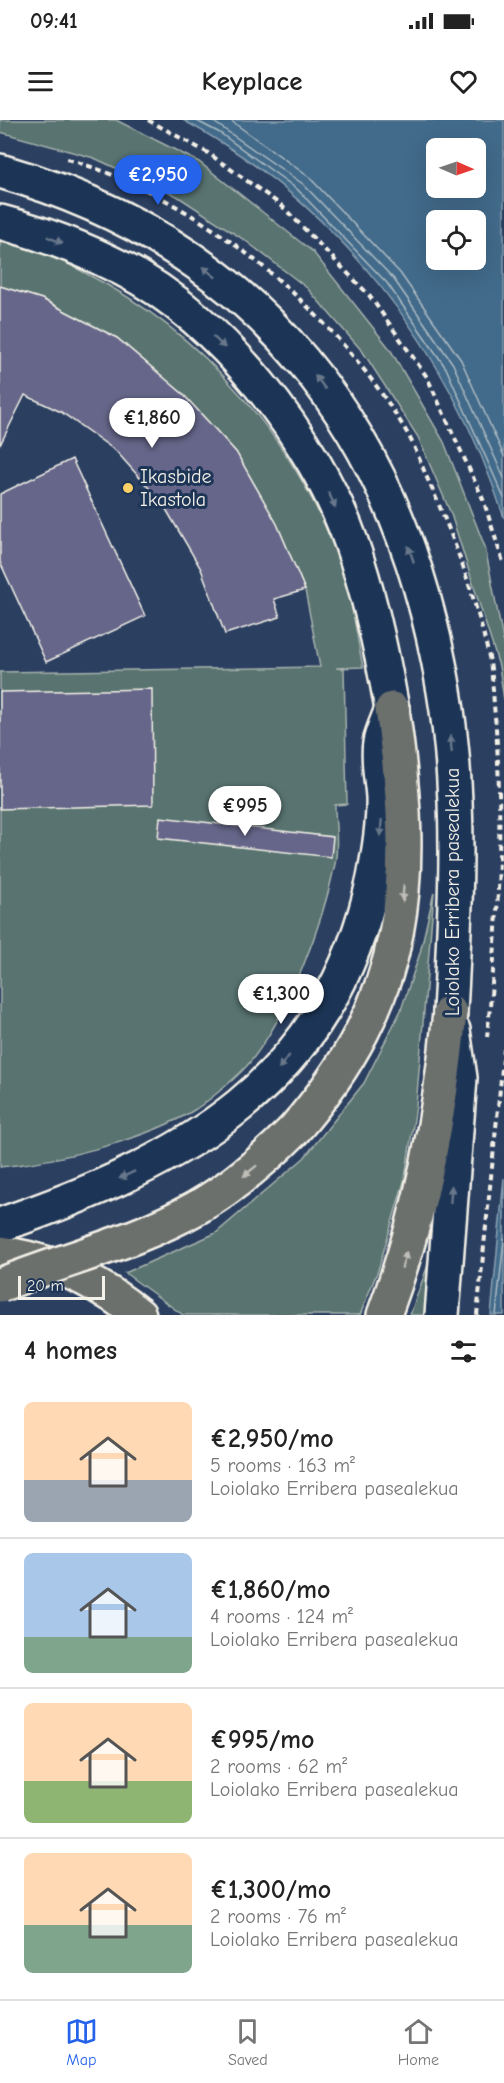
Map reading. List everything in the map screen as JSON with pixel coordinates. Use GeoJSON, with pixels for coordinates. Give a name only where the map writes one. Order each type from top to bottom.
{"type":"FeatureCollection","features":[{"type":"Feature","properties":{"kind":"highway"},"geometry":{"type":"LineString","coordinates":[[0,1285],[141,1233],[196,1208],[248,1173],[293,1131],[340,1073],[361,1036],[376,1000],[398,929],[404,897],[405,858],[400,768],[392,709]]}},
{"type":"Feature","properties":{"kind":"highway"},"geometry":{"type":"LineString","coordinates":[[384,1315],[403,1261],[432,1154],[443,1083],[450,1012]]}},
{"type":"Feature","properties":{"kind":"highway"},"geometry":{"type":"LineString","coordinates":[[0,1253],[58,1266],[102,1286],[139,1315]]}},
{"type":"Feature","properties":{"kind":"main road","name":"Loiolako Erribera pasealekua"},"geometry":{"type":"LineString","coordinates":[[0,171],[48,184],[107,209],[189,256],[230,288],[305,362],[339,409],[380,479],[399,521],[424,597],[445,693],[455,795],[456,893],[450,1012],[460,1078],[442,1315]]}},
{"type":"Feature","properties":{"kind":"main road"},"geometry":{"type":"LineString","coordinates":[[0,222],[36,231],[123,269],[164,295],[229,351],[265,391],[313,463],[350,540],[373,617],[392,709],[380,744],[383,800],[378,860],[370,898],[343,972],[303,1039],[250,1097],[220,1123],[187,1145],[76,1199],[0,1225]]}},
{"type":"Feature","properties":{"kind":"path"},"geometry":{"type":"LineString","coordinates":[[148,120],[208,153],[281,205],[369,295],[427,377],[483,499],[504,565]]}},
{"type":"Feature","properties":{"kind":"path"},"geometry":{"type":"LineString","coordinates":[[477,1315],[504,1049]]}},
{"type":"Feature","properties":{"kind":"green space"},"geometry":{"type":"Polygon","coordinates":[[[0,120],[116,120],[199,162],[313,252],[390,349],[444,442],[485,547],[504,645],[504,700],[499,666],[451,514],[418,437],[363,352],[307,288],[246,241],[177,196],[94,158],[0,132],[0,120]]]}},
{"type":"Feature","properties":{"kind":"green space"},"geometry":{"type":"Polygon","coordinates":[[[0,241],[54,257],[128,298],[169,327],[207,360],[242,396],[273,436],[300,478],[323,523],[346,581],[363,667],[336,668],[344,669],[347,804],[335,805],[337,850],[322,914],[303,967],[279,1018],[251,1061],[233,1080],[202,1105],[153,1130],[75,1154],[0,1167],[0,672],[320,667],[305,590],[277,524],[236,452],[182,393],[117,338],[42,299],[0,286],[0,241]]]}},
{"type":"Feature","properties":{"kind":"green space"},"geometry":{"type":"Polygon","coordinates":[[[434,892],[416,1106],[405,1178],[378,1270],[360,1315],[183,1315],[125,1273],[216,1233],[304,1158],[364,1083],[401,1010],[420,953],[434,892]]]}},
{"type":"Feature","properties":{"kind":"green space"},"geometry":{"type":"Polygon","coordinates":[[[443,1223],[428,1315],[410,1315],[443,1223]]]}},
{"type":"Feature","properties":{"kind":"water"},"geometry":{"type":"Polygon","coordinates":[[[183,120],[504,120],[504,518],[481,456],[453,397],[420,341],[382,288],[339,239],[291,194],[239,154],[183,120]]]}},
{"type":"Feature","properties":{"kind":"water"},"geometry":{"type":"Polygon","coordinates":[[[504,1178],[504,1315],[491,1315],[504,1178]]]}},
{"type":"Feature","properties":{"kind":"building","name":"Ikasbide Ikastola"},"geometry":{"type":"Polygon","coordinates":[[[0,286],[42,299],[117,338],[182,393],[236,452],[277,524],[305,590],[274,599],[280,617],[225,634],[201,569],[163,504],[116,451],[61,412],[25,395],[0,445],[0,286]]]}},
{"type":"Feature","properties":{"kind":"building"},"geometry":{"type":"Polygon","coordinates":[[[72,459],[145,616],[46,662],[0,562],[0,494],[72,459]]]}},
{"type":"Feature","properties":{"kind":"building"},"geometry":{"type":"Polygon","coordinates":[[[152,689],[153,805],[0,809],[0,692],[152,689]]]}},
{"type":"Feature","properties":{"kind":"building"},"geometry":{"type":"Polygon","coordinates":[[[160,817],[333,837],[331,857],[158,838],[160,817]]]}},
{"type":"Feature","properties":{"kind":"place","name":"Ikasbide Ikastola"},"geometry":{"type":"Point","coordinates":[128,488]}}]}
